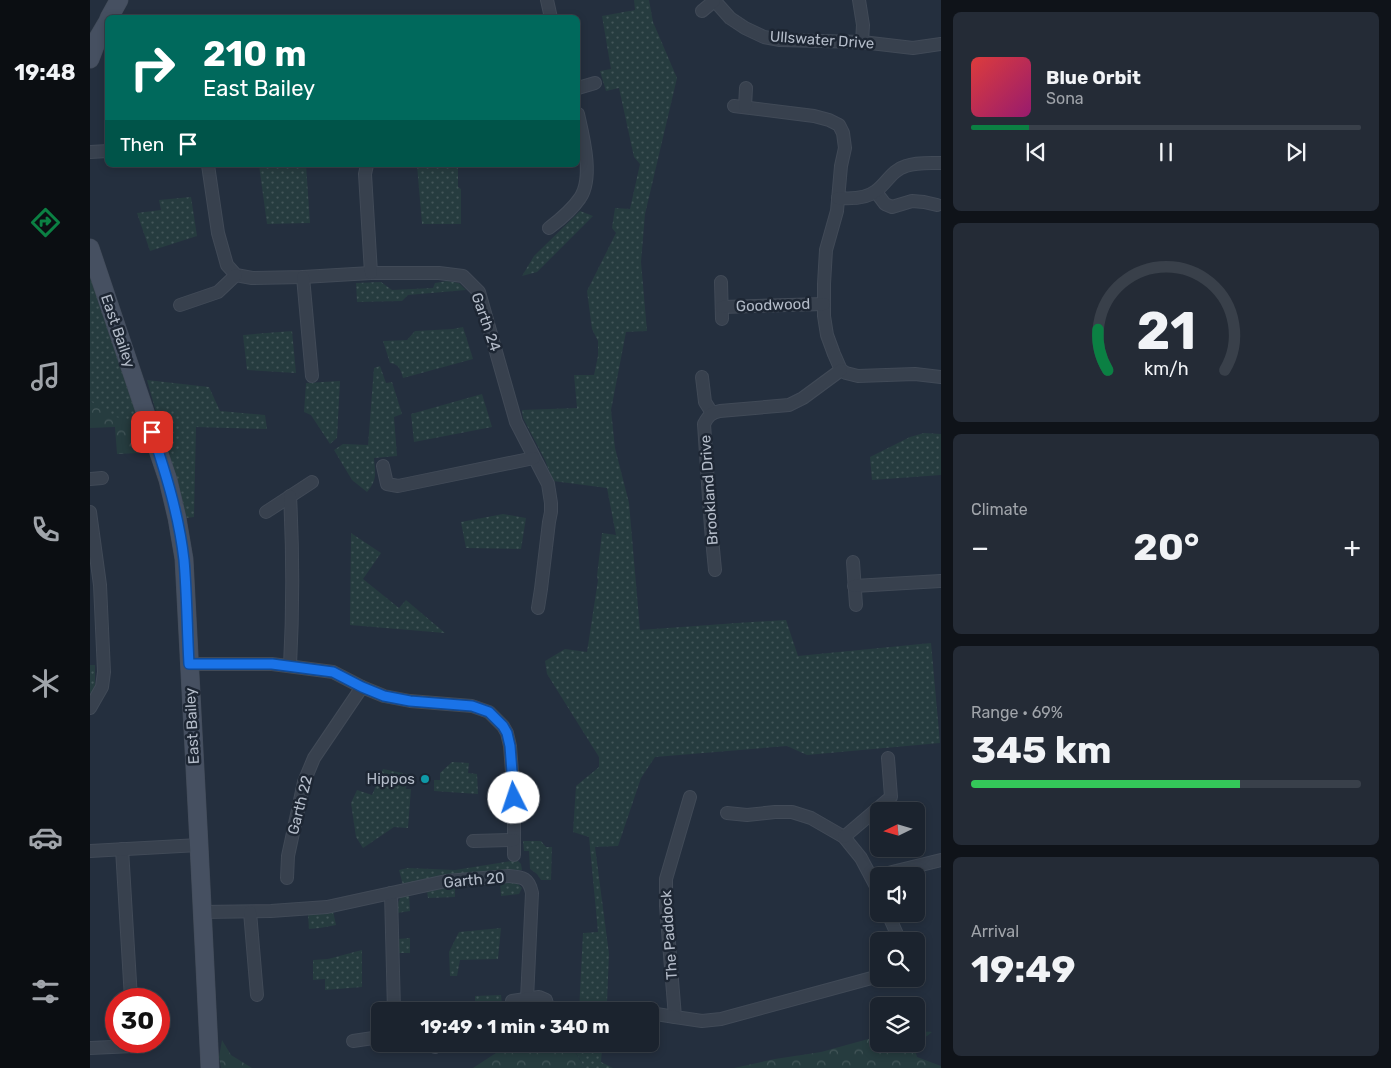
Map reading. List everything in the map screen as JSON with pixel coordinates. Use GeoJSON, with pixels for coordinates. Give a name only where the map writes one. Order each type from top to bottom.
{"type":"FeatureCollection","features":[{"type":"Feature","properties":{"kind":"street"},"geometry":{"type":"LineString","coordinates":[[110,15],[119,0]]}},
{"type":"Feature","properties":{"kind":"street"},"geometry":{"type":"LineString","coordinates":[[548,0],[550,15]]}},
{"type":"Feature","properties":{"kind":"street","name":"Ullswater Drive"},"geometry":{"type":"LineString","coordinates":[[702,11],[714,0],[730,18],[745,28],[764,37],[780,40],[862,42],[913,48],[941,44]]}},
{"type":"Feature","properties":{"kind":"street"},"geometry":{"type":"LineString","coordinates":[[859,0],[863,25],[862,42]]}},
{"type":"Feature","properties":{"kind":"street"},"geometry":{"type":"LineString","coordinates":[[90,59],[94,36],[105,23]]}},
{"type":"Feature","properties":{"kind":"street"},"geometry":{"type":"LineString","coordinates":[[580,87],[595,83]]}},
{"type":"Feature","properties":{"kind":"street","name":"Goodwood"},"geometry":{"type":"LineString","coordinates":[[746,88],[739,106],[814,116],[839,125],[844,132],[845,148],[841,166],[837,211],[826,250],[824,284],[824,316],[827,335],[841,370]]}},
{"type":"Feature","properties":{"kind":"street"},"geometry":{"type":"LineString","coordinates":[[549,228],[568,213],[582,196],[587,160],[580,124]]}},
{"type":"Feature","properties":{"kind":"street"},"geometry":{"type":"LineString","coordinates":[[90,152],[105,151]]}},
{"type":"Feature","properties":{"kind":"street"},"geometry":{"type":"LineString","coordinates":[[838,198],[862,198],[876,192],[892,173],[905,166],[941,163]]}},
{"type":"Feature","properties":{"kind":"street"},"geometry":{"type":"LineString","coordinates":[[180,304],[218,292],[236,275],[227,265],[218,233],[208,167]]}},
{"type":"Feature","properties":{"kind":"street"},"geometry":{"type":"LineString","coordinates":[[366,167],[364,174],[370,273]]}},
{"type":"Feature","properties":{"kind":"street"},"geometry":{"type":"LineString","coordinates":[[876,192],[885,204],[892,207],[912,201],[937,205]]}},
{"type":"Feature","properties":{"kind":"street","name":"East Bailey"},"geometry":{"type":"LineString","coordinates":[[90,248],[168,480],[184,559],[210,1068]]}},
{"type":"Feature","properties":{"kind":"street","name":"Garth 24"},"geometry":{"type":"LineString","coordinates":[[236,275],[252,278],[370,273],[439,273],[463,276],[478,292],[514,417],[548,484],[551,512],[538,608]]}},
{"type":"Feature","properties":{"kind":"street"},"geometry":{"type":"LineString","coordinates":[[303,277],[312,376]]}},
{"type":"Feature","properties":{"kind":"street","name":"Goodwood"},"geometry":{"type":"LineString","coordinates":[[721,282],[722,313],[824,304]]}},
{"type":"Feature","properties":{"kind":"street"},"geometry":{"type":"LineString","coordinates":[[841,370],[858,376],[915,374],[941,377]]}},
{"type":"Feature","properties":{"kind":"street","name":"Brookland Drive"},"geometry":{"type":"LineString","coordinates":[[716,570],[711,528],[704,424],[712,413],[788,405],[803,398],[841,370]]}},
{"type":"Feature","properties":{"kind":"street","name":"Brookland Drive"},"geometry":{"type":"LineString","coordinates":[[702,377],[705,402],[712,413]]}},
{"type":"Feature","properties":{"kind":"street"},"geometry":{"type":"LineString","coordinates":[[383,466],[387,484],[398,486],[534,458]]}},
{"type":"Feature","properties":{"kind":"street"},"geometry":{"type":"LineString","coordinates":[[266,512],[312,482]]}},
{"type":"Feature","properties":{"kind":"street"},"geometry":{"type":"LineString","coordinates":[[290,496],[293,546],[290,666]]}},
{"type":"Feature","properties":{"kind":"street"},"geometry":{"type":"LineString","coordinates":[[90,512],[100,585],[104,672],[102,687],[90,708]]}},
{"type":"Feature","properties":{"kind":"street"},"geometry":{"type":"LineString","coordinates":[[853,562],[856,605]]}},
{"type":"Feature","properties":{"kind":"street"},"geometry":{"type":"LineString","coordinates":[[854,586],[941,581]]}},
{"type":"Feature","properties":{"kind":"street"},"geometry":{"type":"LineString","coordinates":[[189,664],[272,664],[333,672],[384,696],[410,701],[472,706],[489,712],[503,726],[510,746],[514,798],[514,855]]}},
{"type":"Feature","properties":{"kind":"street","name":"Garth 22"},"geometry":{"type":"LineString","coordinates":[[288,878],[288,856],[304,782],[314,758],[362,687]]}},
{"type":"Feature","properties":{"kind":"street"},"geometry":{"type":"LineString","coordinates":[[844,837],[891,798],[888,758]]}},
{"type":"Feature","properties":{"kind":"street","name":"The Paddock"},"geometry":{"type":"LineString","coordinates":[[675,1017],[666,906],[666,879],[690,797]]}},
{"type":"Feature","properties":{"kind":"street"},"geometry":{"type":"LineString","coordinates":[[727,813],[747,815],[792,812],[811,818],[844,837],[870,870]]}},
{"type":"Feature","properties":{"kind":"street"},"geometry":{"type":"LineString","coordinates":[[473,841],[514,840]]}},
{"type":"Feature","properties":{"kind":"street"},"geometry":{"type":"LineString","coordinates":[[90,851],[199,845]]}},
{"type":"Feature","properties":{"kind":"street"},"geometry":{"type":"LineString","coordinates":[[122,849],[130,988]]}},
{"type":"Feature","properties":{"kind":"street"},"geometry":{"type":"LineString","coordinates":[[912,867],[941,860]]}},
{"type":"Feature","properties":{"kind":"street","name":"Garth 20"},"geometry":{"type":"LineString","coordinates":[[202,912],[250,912],[327,907],[446,881],[509,876],[524,878],[529,882],[532,893],[527,999]]}},
{"type":"Feature","properties":{"kind":"street"},"geometry":{"type":"LineString","coordinates":[[391,893],[394,1002]]}},
{"type":"Feature","properties":{"kind":"street"},"geometry":{"type":"LineString","coordinates":[[250,912],[257,995]]}},
{"type":"Feature","properties":{"kind":"street"},"geometry":{"type":"LineString","coordinates":[[659,1014],[702,1021],[721,1019],[870,978]]}},
{"type":"Feature","properties":{"kind":"street"},"geometry":{"type":"LineString","coordinates":[[512,1001],[539,997],[547,1002]]}},
{"type":"Feature","properties":{"kind":"street"},"geometry":{"type":"LineString","coordinates":[[353,1041],[371,1038]]}},
{"type":"Feature","properties":{"kind":"street"},"geometry":{"type":"LineString","coordinates":[[90,1048],[105,1048]]}},
{"type":"Feature","properties":{"kind":"green space"},"geometry":{"type":"Polygon","coordinates":[[[634,0],[649,0],[653,22],[677,78],[645,214],[641,262],[647,331],[626,332],[611,410],[615,448],[629,503],[640,630],[786,620],[798,656],[931,643],[940,743],[807,755],[787,746],[655,757],[641,778],[618,846],[595,847],[609,954],[607,1002],[579,1002],[583,933],[598,932],[589,837],[573,832],[576,786],[599,767],[599,757],[547,674],[545,661],[565,649],[587,652],[598,580],[602,533],[616,535],[607,488],[553,481],[545,460],[523,418],[522,410],[577,408],[574,375],[594,375],[598,356],[598,341],[592,329],[587,291],[616,233],[612,228],[615,208],[630,209],[640,164],[634,157],[619,88],[606,91],[600,71],[611,69],[602,16],[635,10],[634,0]]]}},
{"type":"Feature","properties":{"kind":"green space"},"geometry":{"type":"Polygon","coordinates":[[[259,167],[306,167],[310,223],[267,224],[259,167]]]}},
{"type":"Feature","properties":{"kind":"green space"},"geometry":{"type":"Polygon","coordinates":[[[417,167],[458,167],[458,187],[461,189],[461,224],[422,224],[417,167]]]}},
{"type":"Feature","properties":{"kind":"green space"},"geometry":{"type":"Polygon","coordinates":[[[191,197],[197,236],[150,251],[137,213],[161,210],[159,200],[191,197]]]}},
{"type":"Feature","properties":{"kind":"green space"},"geometry":{"type":"Polygon","coordinates":[[[580,211],[593,216],[537,272],[522,276],[534,256],[580,211]]]}},
{"type":"Feature","properties":{"kind":"green space"},"geometry":{"type":"Polygon","coordinates":[[[90,277],[140,425],[131,428],[124,420],[108,414],[90,401],[90,277]]]}},
{"type":"Feature","properties":{"kind":"green space"},"geometry":{"type":"Polygon","coordinates":[[[447,281],[459,283],[466,290],[408,295],[402,301],[357,302],[356,283],[381,282],[392,290],[433,288],[435,283],[447,281]]]}},
{"type":"Feature","properties":{"kind":"green space"},"geometry":{"type":"Polygon","coordinates":[[[463,327],[473,359],[403,378],[399,368],[390,363],[383,341],[407,340],[415,331],[463,327]]]}},
{"type":"Feature","properties":{"kind":"green space"},"geometry":{"type":"Polygon","coordinates":[[[292,331],[296,373],[247,370],[243,335],[292,331]]]}},
{"type":"Feature","properties":{"kind":"green space"},"geometry":{"type":"Polygon","coordinates":[[[380,366],[386,383],[392,382],[402,414],[394,417],[397,456],[374,458],[374,479],[367,492],[352,480],[334,450],[343,444],[368,445],[374,368],[380,366]]]}},
{"type":"Feature","properties":{"kind":"green space"},"geometry":{"type":"Polygon","coordinates":[[[147,380],[209,387],[220,411],[265,415],[267,429],[196,427],[194,517],[186,518],[147,380]]]}},
{"type":"Feature","properties":{"kind":"green space"},"geometry":{"type":"Polygon","coordinates":[[[340,381],[337,438],[330,444],[311,415],[304,412],[306,383],[340,381]]]}},
{"type":"Feature","properties":{"kind":"green space"},"geometry":{"type":"Polygon","coordinates":[[[482,394],[492,427],[414,442],[411,414],[482,394]]]}},
{"type":"Feature","properties":{"kind":"green space"},"geometry":{"type":"Polygon","coordinates":[[[90,401],[115,417],[127,421],[140,453],[117,454],[115,427],[90,428],[90,401]]]}},
{"type":"Feature","properties":{"kind":"green space"},"geometry":{"type":"Polygon","coordinates":[[[924,433],[941,434],[941,475],[872,480],[870,457],[910,437],[924,433]]]}},
{"type":"Feature","properties":{"kind":"green space"},"geometry":{"type":"Polygon","coordinates":[[[503,514],[526,518],[521,549],[466,548],[461,522],[503,514]]]}},
{"type":"Feature","properties":{"kind":"green space"},"geometry":{"type":"Polygon","coordinates":[[[351,533],[381,553],[363,579],[399,608],[406,600],[445,633],[350,625],[351,533]]]}},
{"type":"Feature","properties":{"kind":"green space"},"geometry":{"type":"Polygon","coordinates":[[[90,665],[95,665],[95,688],[90,694],[90,665]]]}},
{"type":"Feature","properties":{"kind":"green space"},"geometry":{"type":"Polygon","coordinates":[[[452,762],[469,763],[468,773],[477,774],[478,794],[434,791],[434,780],[440,780],[440,773],[452,762]]]}},
{"type":"Feature","properties":{"kind":"green space"},"geometry":{"type":"Polygon","coordinates":[[[383,769],[407,774],[406,789],[411,789],[408,828],[394,827],[363,848],[356,837],[351,803],[357,790],[372,795],[383,769]]]}},
{"type":"Feature","properties":{"kind":"green space"},"geometry":{"type":"Polygon","coordinates":[[[523,841],[541,841],[546,847],[552,847],[551,880],[541,880],[530,869],[529,851],[524,851],[523,841]]]}},
{"type":"Feature","properties":{"kind":"green space"},"geometry":{"type":"Polygon","coordinates":[[[517,860],[521,864],[522,870],[442,876],[403,885],[399,870],[408,868],[455,870],[517,860]]]}},
{"type":"Feature","properties":{"kind":"green space"},"geometry":{"type":"Polygon","coordinates":[[[500,882],[517,883],[522,888],[519,894],[501,896],[500,882]]]}},
{"type":"Feature","properties":{"kind":"green space"},"geometry":{"type":"Polygon","coordinates":[[[455,886],[455,897],[428,898],[427,891],[455,886]]]}},
{"type":"Feature","properties":{"kind":"green space"},"geometry":{"type":"Polygon","coordinates":[[[409,894],[410,911],[397,913],[401,896],[409,894]]]}},
{"type":"Feature","properties":{"kind":"green space"},"geometry":{"type":"Polygon","coordinates":[[[333,911],[336,925],[309,929],[308,915],[333,911]]]}},
{"type":"Feature","properties":{"kind":"green space"},"geometry":{"type":"Polygon","coordinates":[[[501,928],[498,959],[460,960],[457,976],[450,976],[449,952],[459,932],[501,928]]]}},
{"type":"Feature","properties":{"kind":"green space"},"geometry":{"type":"Polygon","coordinates":[[[410,938],[410,953],[398,953],[398,939],[410,938]]]}},
{"type":"Feature","properties":{"kind":"green space"},"geometry":{"type":"Polygon","coordinates":[[[362,950],[362,987],[325,990],[325,979],[313,980],[313,960],[328,959],[362,950]]]}},
{"type":"Feature","properties":{"kind":"green space"},"geometry":{"type":"Polygon","coordinates":[[[501,995],[502,1002],[475,1002],[475,996],[501,995]]]}},
{"type":"Feature","properties":{"kind":"green space"},"geometry":{"type":"Polygon","coordinates":[[[925,1032],[932,1032],[925,1037],[925,1032]]]}},
{"type":"Feature","properties":{"kind":"green space"},"geometry":{"type":"Polygon","coordinates":[[[870,1038],[870,1052],[916,1052],[917,1057],[941,1066],[941,1068],[734,1068],[821,1052],[870,1038]]]}},
{"type":"Feature","properties":{"kind":"green space"},"geometry":{"type":"Polygon","coordinates":[[[222,1040],[231,1055],[252,1068],[221,1068],[219,1057],[222,1040]]]}},
{"type":"Feature","properties":{"kind":"green space"},"geometry":{"type":"Polygon","coordinates":[[[575,1052],[585,1068],[473,1068],[496,1053],[575,1052]]]}},
{"type":"Feature","properties":{"kind":"green space"},"geometry":{"type":"Polygon","coordinates":[[[602,1052],[601,1062],[613,1068],[585,1068],[576,1053],[602,1052]]]}},
{"type":"Feature","properties":{"kind":"place","name":"Hippos"},"geometry":{"type":"Point","coordinates":[425,779]}},
{"type":"Feature","properties":{"kind":"route"},"geometry":{"type":"LineString","coordinates":[[152,432],[168,480],[184,559],[189,664],[272,664],[333,672],[384,696],[410,701],[472,706],[489,712],[503,726],[507,733],[510,746],[514,798]]}}]}
